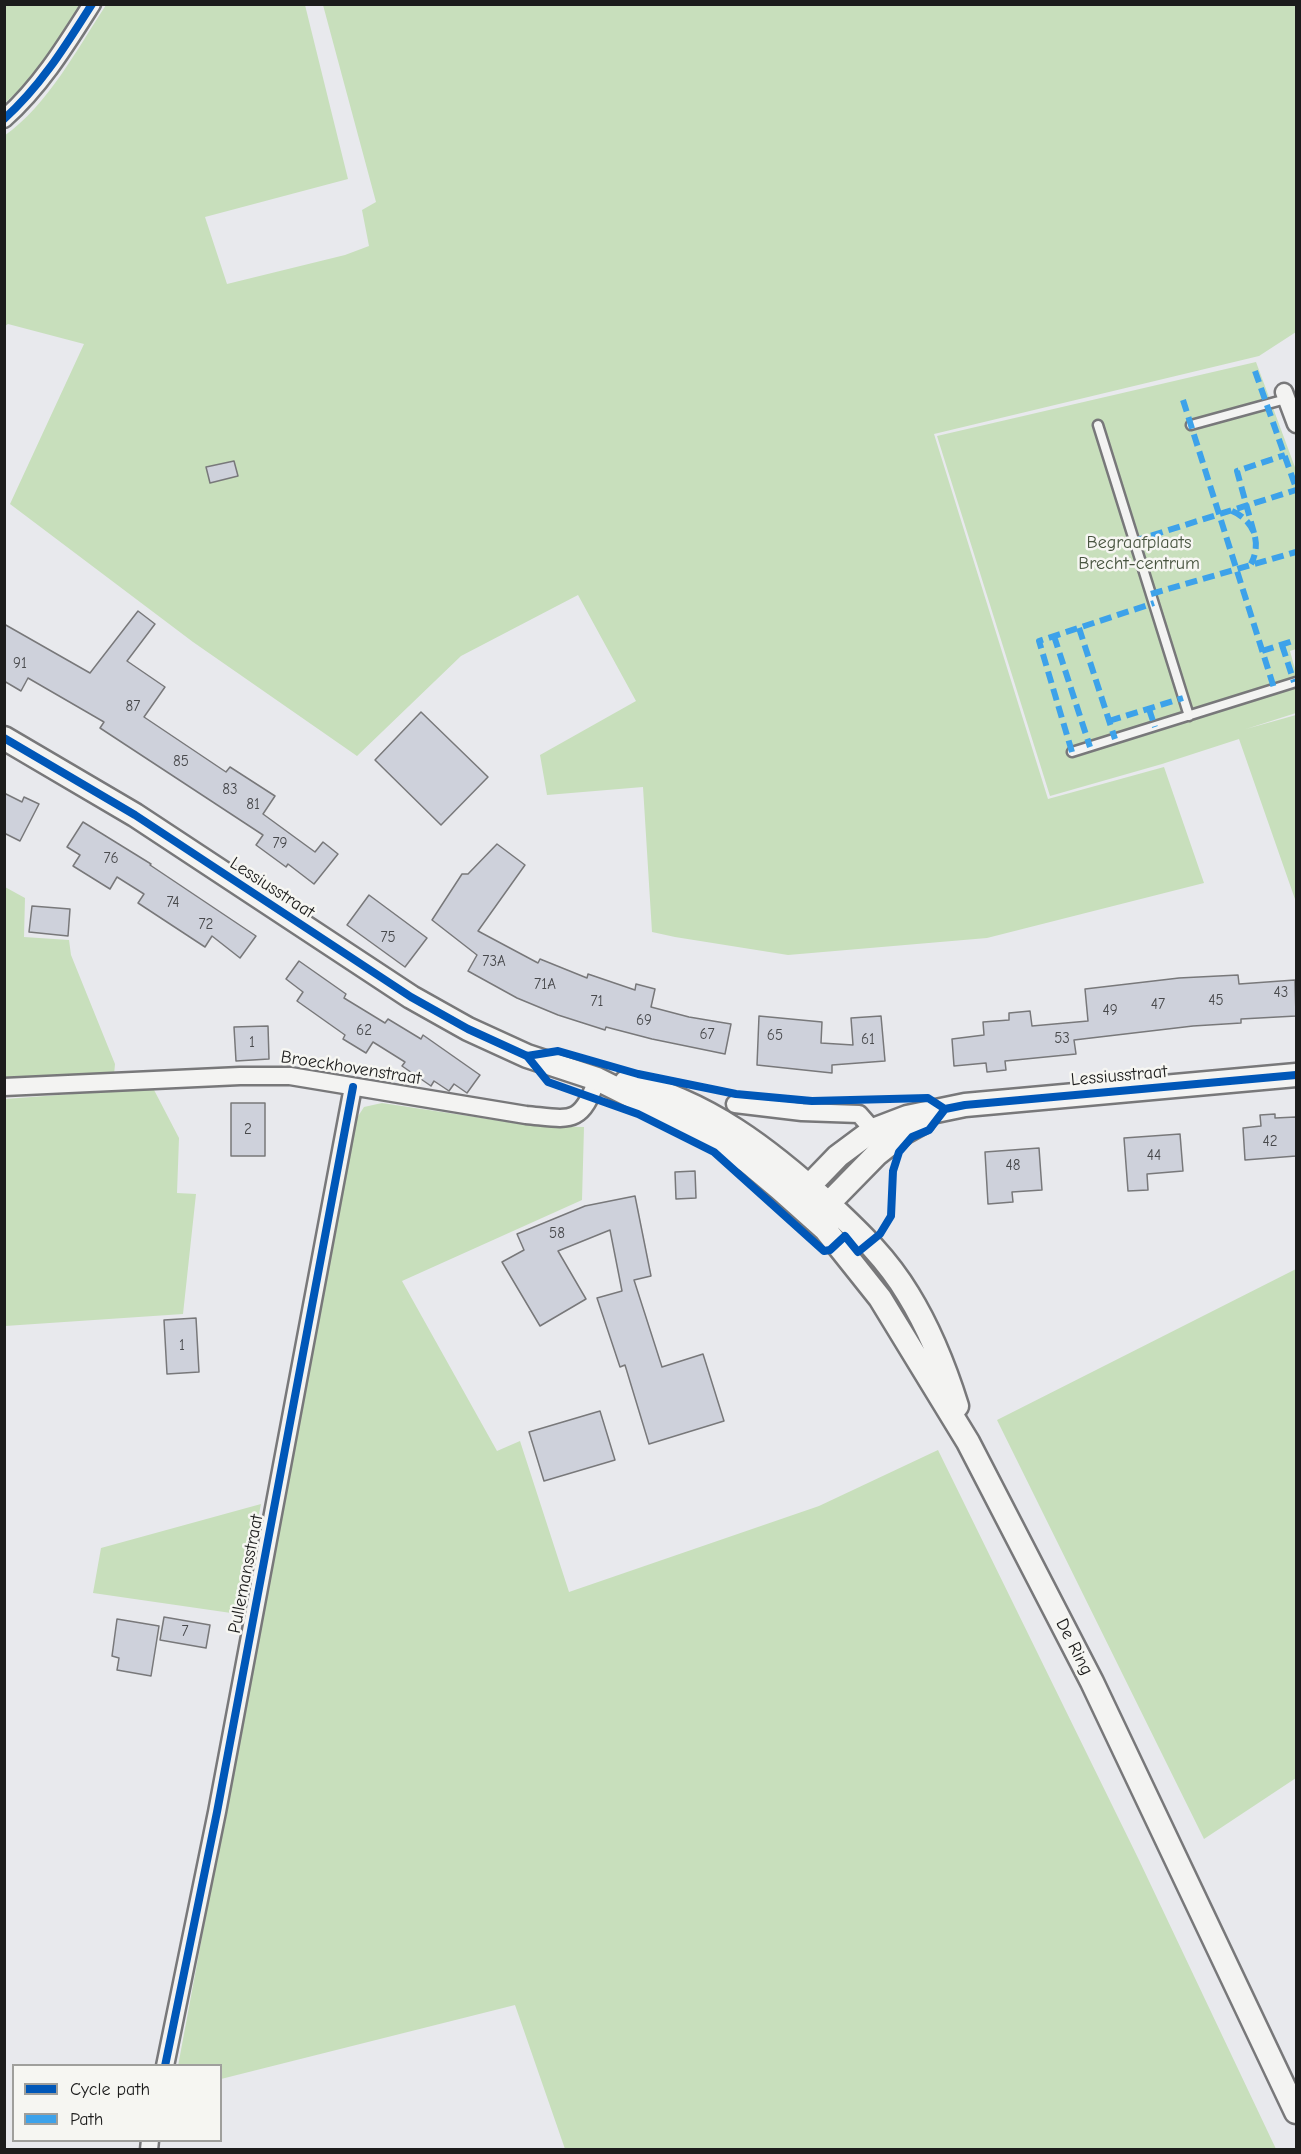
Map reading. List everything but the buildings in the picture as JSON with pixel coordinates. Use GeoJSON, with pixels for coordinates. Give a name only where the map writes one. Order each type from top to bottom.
{"type":"FeatureCollection","features":[{"type":"Feature","properties":{"kind":"main road","name":"Lessiusstraat"},"geometry":{"type":"LineString","coordinates":[[4,738],[135,815],[411,997],[468,1029],[527,1056],[597,1079],[683,1121],[748,1162],[805,1210]]}},
{"type":"Feature","properties":{"kind":"main road","name":"Lessiusstraat"},"geometry":{"type":"LineString","coordinates":[[597,1079],[648,1087],[692,1104],[768,1151],[809,1186],[838,1156],[873,1130],[907,1118],[945,1109],[965,1105],[1296,1075]]}},
{"type":"Feature","properties":{"kind":"main road","name":"Lessiusstraat"},"geometry":{"type":"LineString","coordinates":[[828,1204],[876,1155],[905,1132],[945,1109]]}},
{"type":"Feature","properties":{"kind":"main road"},"geometry":{"type":"LineString","coordinates":[[809,1186],[805,1210],[828,1204]]}},
{"type":"Feature","properties":{"kind":"main road"},"geometry":{"type":"LineString","coordinates":[[809,1186],[870,1242],[913,1302],[942,1366],[968,1442]]}},
{"type":"Feature","properties":{"kind":"main road","name":"De Ring"},"geometry":{"type":"LineString","coordinates":[[805,1210],[837,1243],[880,1298],[968,1442],[1092,1682],[1296,2112]]}},
{"type":"Feature","properties":{"kind":"street"},"geometry":{"type":"LineString","coordinates":[[4,119],[25,100],[55,62],[92,4]]}},
{"type":"Feature","properties":{"kind":"street"},"geometry":{"type":"LineString","coordinates":[[1285,396],[1296,424]]}},
{"type":"Feature","properties":{"kind":"street","name":"Broeckhovenstraat"},"geometry":{"type":"LineString","coordinates":[[4,1087],[240,1076],[290,1076],[526,1115],[563,1118],[572,1117],[581,1111],[590,1100],[597,1079]]}},
{"type":"Feature","properties":{"kind":"street","name":"Pullemansstraat"},"geometry":{"type":"LineString","coordinates":[[165,2064],[222,1789],[353,1088]]}},
{"type":"Feature","properties":{"kind":"street"},"geometry":{"type":"LineString","coordinates":[[735,1104],[802,1112],[859,1114],[873,1130]]}},
{"type":"Feature","properties":{"kind":"lane"},"geometry":{"type":"LineString","coordinates":[[1191,424],[1285,396]]}},
{"type":"Feature","properties":{"kind":"lane"},"geometry":{"type":"LineString","coordinates":[[1098,425],[1189,716]]}},
{"type":"Feature","properties":{"kind":"lane"},"geometry":{"type":"LineString","coordinates":[[1072,752],[1296,682]]}},
{"type":"Feature","properties":{"kind":"green space"},"geometry":{"type":"Polygon","coordinates":[[[5,5],[82,5],[35,75],[5,103],[5,5]]]}},
{"type":"Feature","properties":{"kind":"green space"},"geometry":{"type":"Polygon","coordinates":[[[106,5],[305,5],[348,179],[205,217],[227,284],[345,255],[369,246],[362,210],[376,202],[323,5],[1296,5],[1296,332],[1259,356],[934,434],[1048,799],[1164,767],[1204,883],[987,938],[788,955],[652,932],[643,787],[547,795],[540,755],[636,701],[578,595],[461,656],[357,756],[193,642],[10,504],[84,344],[8,324],[5,326],[4,136],[20,123],[48,93],[106,5]]]}},
{"type":"Feature","properties":{"kind":"green space","name":"Begraafplaats Brecht-centrum"},"geometry":{"type":"Polygon","coordinates":[[[1256,362],[1296,470],[1296,649],[1290,651],[1296,673],[1296,713],[1246,729],[1296,715],[1296,902],[1239,739],[1050,796],[937,436],[1256,362]]]}},
{"type":"Feature","properties":{"kind":"green space"},"geometry":{"type":"Polygon","coordinates":[[[5,887],[25,898],[24,937],[69,940],[71,955],[115,1064],[114,1075],[5,1079],[5,887]]]}},
{"type":"Feature","properties":{"kind":"green space"},"geometry":{"type":"Polygon","coordinates":[[[153,1088],[179,1138],[177,1193],[196,1194],[183,1314],[5,1326],[5,1099],[153,1088]]]}},
{"type":"Feature","properties":{"kind":"green space"},"geometry":{"type":"Polygon","coordinates":[[[382,1103],[535,1126],[584,1127],[582,1200],[402,1281],[497,1451],[520,1441],[569,1592],[819,1506],[938,1450],[1139,1860],[1276,2149],[565,2149],[515,2005],[222,2079],[222,2064],[178,2064],[353,1124],[364,1107],[382,1103]]]}},
{"type":"Feature","properties":{"kind":"green space"},"geometry":{"type":"Polygon","coordinates":[[[1296,1269],[1296,1778],[1204,1839],[997,1420],[1296,1269]]]}},
{"type":"Feature","properties":{"kind":"green space"},"geometry":{"type":"Polygon","coordinates":[[[261,1504],[238,1614],[93,1593],[101,1548],[261,1504]]]}},
{"type":"Feature","properties":{"kind":"marked path"},"geometry":{"type":"LineString","coordinates":[[1255,371],[1296,488]]}},
{"type":"Feature","properties":{"kind":"marked path"},"geometry":{"type":"LineString","coordinates":[[1183,400],[1274,688]]}},
{"type":"Feature","properties":{"kind":"marked path"},"geometry":{"type":"LineString","coordinates":[[1254,533],[1237,471],[1285,455]]}},
{"type":"Feature","properties":{"kind":"marked path"},"geometry":{"type":"LineString","coordinates":[[1134,541],[1296,490]]}},
{"type":"Feature","properties":{"kind":"marked path"},"geometry":{"type":"LineString","coordinates":[[1232,511],[1246,520],[1254,533],[1256,548],[1251,564]]}},
{"type":"Feature","properties":{"kind":"marked path"},"geometry":{"type":"LineString","coordinates":[[1151,594],[1296,552]]}},
{"type":"Feature","properties":{"kind":"marked path"},"geometry":{"type":"LineString","coordinates":[[1072,752],[1039,641],[1154,603]]}},
{"type":"Feature","properties":{"kind":"marked path"},"geometry":{"type":"LineString","coordinates":[[1079,628],[1115,739]]}},
{"type":"Feature","properties":{"kind":"marked path"},"geometry":{"type":"LineString","coordinates":[[1054,636],[1090,747]]}},
{"type":"Feature","properties":{"kind":"marked path"},"geometry":{"type":"LineString","coordinates":[[1262,651],[1296,640]]}},
{"type":"Feature","properties":{"kind":"marked path"},"geometry":{"type":"LineString","coordinates":[[1282,645],[1294,682]]}},
{"type":"Feature","properties":{"kind":"marked path"},"geometry":{"type":"LineString","coordinates":[[1109,721],[1183,698]]}},
{"type":"Feature","properties":{"kind":"marked path"},"geometry":{"type":"LineString","coordinates":[[1149,709],[1155,727]]}},
{"type":"Feature","properties":{"kind":"cycle path"},"geometry":{"type":"LineString","coordinates":[[4,119],[41,79],[92,4]]}},
{"type":"Feature","properties":{"kind":"cycle path"},"geometry":{"type":"LineString","coordinates":[[4,738],[135,815],[411,997],[468,1029],[527,1056],[548,1082],[638,1114],[714,1152],[824,1251],[830,1250],[845,1236],[858,1252],[880,1234],[891,1216],[893,1171],[899,1152],[912,1137],[929,1130],[945,1109]]}},
{"type":"Feature","properties":{"kind":"cycle path"},"geometry":{"type":"LineString","coordinates":[[527,1056],[558,1051],[638,1074],[736,1094],[812,1101],[928,1098],[945,1109]]}},
{"type":"Feature","properties":{"kind":"cycle path"},"geometry":{"type":"LineString","coordinates":[[945,1109],[965,1105],[1296,1075]]}},
{"type":"Feature","properties":{"kind":"cycle path"},"geometry":{"type":"LineString","coordinates":[[165,2064],[217,1812],[353,1087]]}}]}
